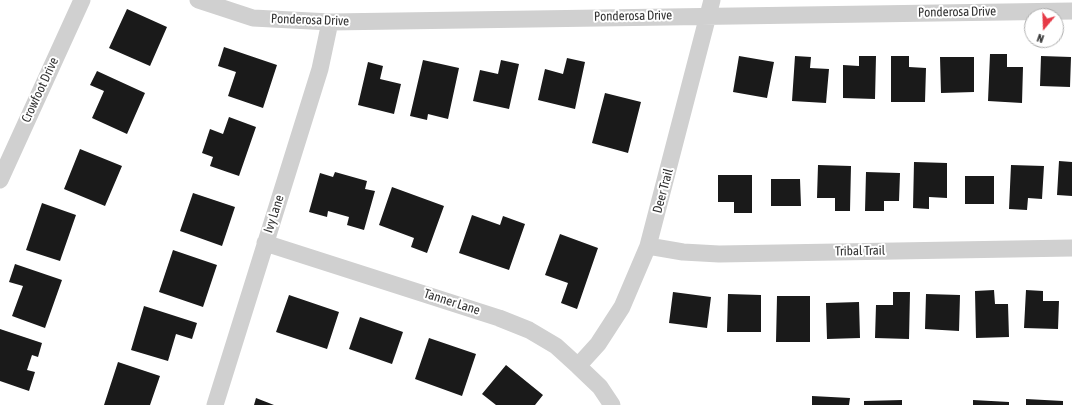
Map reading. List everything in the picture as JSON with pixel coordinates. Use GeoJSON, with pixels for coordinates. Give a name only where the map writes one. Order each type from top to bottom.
{"type":"FeatureCollection","features":[{"type":"Feature","properties":{"kind":"street","name":"Crowfoot Drive"},"geometry":{"type":"LineString","coordinates":[[0,180],[4,160],[82,0]]}},
{"type":"Feature","properties":{"kind":"street","name":"Ponderosa Drive"},"geometry":{"type":"LineString","coordinates":[[198,0],[253,18],[330,22],[711,8],[1072,11]]}},
{"type":"Feature","properties":{"kind":"street","name":"Deer Trail"},"geometry":{"type":"LineString","coordinates":[[578,366],[598,344],[622,307],[648,246],[711,8]]}},
{"type":"Feature","properties":{"kind":"street","name":"Ivy Lane"},"geometry":{"type":"LineString","coordinates":[[215,405],[320,69],[330,22]]}},
{"type":"Feature","properties":{"kind":"street","name":"Tanner Lane"},"geometry":{"type":"LineString","coordinates":[[265,243],[499,318],[529,330],[556,346],[600,387],[612,405]]}},
{"type":"Feature","properties":{"kind":"street","name":"Tribal Trail"},"geometry":{"type":"LineString","coordinates":[[648,246],[683,252],[718,254],[1072,248]]}},
{"type":"Feature","properties":{"kind":"building"},"geometry":{"type":"Polygon","coordinates":[[[127,9],[167,27],[150,66],[109,48],[127,9]]]}},
{"type":"Feature","properties":{"kind":"building"},"geometry":{"type":"Polygon","coordinates":[[[224,47],[277,65],[263,108],[228,96],[236,72],[218,66],[224,47]]]}},
{"type":"Feature","properties":{"kind":"building"},"geometry":{"type":"Polygon","coordinates":[[[990,54],[1007,54],[1007,67],[1023,67],[1022,103],[988,101],[990,54]]]}},
{"type":"Feature","properties":{"kind":"building"},"geometry":{"type":"Polygon","coordinates":[[[739,56],[774,62],[767,98],[733,92],[739,56]]]}},
{"type":"Feature","properties":{"kind":"building"},"geometry":{"type":"Polygon","coordinates":[[[795,56],[811,57],[810,68],[829,69],[826,103],[792,101],[795,56]]]}},
{"type":"Feature","properties":{"kind":"building"},"geometry":{"type":"Polygon","coordinates":[[[859,56],[876,56],[875,99],[843,98],[843,65],[859,66],[859,56]]]}},
{"type":"Feature","properties":{"kind":"building"},"geometry":{"type":"Polygon","coordinates":[[[891,56],[909,56],[909,67],[926,68],[925,102],[891,102],[891,56]]]}},
{"type":"Feature","properties":{"kind":"building"},"geometry":{"type":"Polygon","coordinates":[[[1041,56],[1071,57],[1070,87],[1040,86],[1041,56]]]}},
{"type":"Feature","properties":{"kind":"building"},"geometry":{"type":"Polygon","coordinates":[[[940,57],[974,57],[974,92],[941,93],[940,57]]]}},
{"type":"Feature","properties":{"kind":"building"},"geometry":{"type":"Polygon","coordinates":[[[567,58],[585,62],[575,109],[538,100],[545,69],[563,74],[567,58]]]}},
{"type":"Feature","properties":{"kind":"building"},"geometry":{"type":"Polygon","coordinates":[[[423,60],[459,68],[448,119],[428,114],[427,120],[410,116],[423,60]]]}},
{"type":"Feature","properties":{"kind":"building"},"geometry":{"type":"Polygon","coordinates":[[[501,60],[519,64],[509,109],[473,101],[480,70],[498,74],[501,60]]]}},
{"type":"Feature","properties":{"kind":"building"},"geometry":{"type":"Polygon","coordinates":[[[368,62],[383,66],[380,79],[401,84],[394,114],[358,105],[368,62]]]}},
{"type":"Feature","properties":{"kind":"building"},"geometry":{"type":"Polygon","coordinates":[[[97,71],[145,93],[127,134],[92,118],[104,91],[90,85],[97,71]]]}},
{"type":"Feature","properties":{"kind":"building"},"geometry":{"type":"Polygon","coordinates":[[[605,93],[641,102],[628,153],[592,143],[605,93]]]}},
{"type":"Feature","properties":{"kind":"building"},"geometry":{"type":"Polygon","coordinates":[[[229,117],[256,127],[239,176],[210,166],[213,157],[202,153],[210,129],[223,134],[229,117]]]}},
{"type":"Feature","properties":{"kind":"building"},"geometry":{"type":"Polygon","coordinates":[[[80,149],[122,166],[105,206],[64,189],[80,149]]]}},
{"type":"Feature","properties":{"kind":"building"},"geometry":{"type":"Polygon","coordinates":[[[1059,161],[1072,162],[1072,196],[1057,195],[1059,161]]]}},
{"type":"Feature","properties":{"kind":"building"},"geometry":{"type":"Polygon","coordinates":[[[914,162],[947,163],[947,198],[929,197],[929,209],[913,208],[914,162]]]}},
{"type":"Feature","properties":{"kind":"building"},"geometry":{"type":"Polygon","coordinates":[[[818,165],[851,166],[850,211],[835,211],[835,198],[817,198],[818,165]]]}},
{"type":"Feature","properties":{"kind":"building"},"geometry":{"type":"Polygon","coordinates":[[[1011,165],[1044,166],[1042,199],[1028,198],[1027,210],[1009,209],[1011,165]]]}},
{"type":"Feature","properties":{"kind":"building"},"geometry":{"type":"Polygon","coordinates":[[[335,172],[367,181],[365,189],[375,191],[364,230],[347,225],[349,217],[328,211],[327,217],[309,212],[320,173],[333,177],[335,172]]]}},
{"type":"Feature","properties":{"kind":"building"},"geometry":{"type":"Polygon","coordinates":[[[866,172],[900,173],[899,201],[884,201],[884,211],[865,211],[866,172]]]}},
{"type":"Feature","properties":{"kind":"building"},"geometry":{"type":"Polygon","coordinates":[[[718,175],[752,175],[752,213],[734,213],[734,202],[718,202],[718,175]]]}},
{"type":"Feature","properties":{"kind":"building"},"geometry":{"type":"Polygon","coordinates":[[[965,176],[994,176],[994,204],[965,204],[965,176]]]}},
{"type":"Feature","properties":{"kind":"building"},"geometry":{"type":"Polygon","coordinates":[[[771,179],[800,179],[801,206],[771,206],[771,179]]]}},
{"type":"Feature","properties":{"kind":"building"},"geometry":{"type":"Polygon","coordinates":[[[392,187],[444,206],[427,253],[411,247],[414,238],[379,225],[392,187]]]}},
{"type":"Feature","properties":{"kind":"building"},"geometry":{"type":"Polygon","coordinates":[[[193,193],[235,207],[222,246],[180,231],[193,193]]]}},
{"type":"Feature","properties":{"kind":"building"},"geometry":{"type":"Polygon","coordinates":[[[42,203],[76,215],[60,261],[26,250],[42,203]]]}},
{"type":"Feature","properties":{"kind":"building"},"geometry":{"type":"Polygon","coordinates":[[[472,215],[500,225],[503,216],[525,224],[509,270],[459,253],[472,215]]]}},
{"type":"Feature","properties":{"kind":"building"},"geometry":{"type":"Polygon","coordinates":[[[560,234],[598,248],[577,309],[561,303],[568,283],[545,275],[560,234]]]}},
{"type":"Feature","properties":{"kind":"building"},"geometry":{"type":"Polygon","coordinates":[[[173,250],[217,265],[203,307],[159,292],[173,250]]]}},
{"type":"Feature","properties":{"kind":"building"},"geometry":{"type":"Polygon","coordinates":[[[15,264],[62,280],[45,328],[12,316],[23,286],[9,282],[15,264]]]}},
{"type":"Feature","properties":{"kind":"building"},"geometry":{"type":"Polygon","coordinates":[[[994,290],[995,304],[1008,304],[1009,337],[976,338],[975,291],[994,290]]]}},
{"type":"Feature","properties":{"kind":"building"},"geometry":{"type":"Polygon","coordinates":[[[1026,290],[1043,291],[1043,301],[1059,301],[1058,329],[1024,328],[1026,290]]]}},
{"type":"Feature","properties":{"kind":"building"},"geometry":{"type":"Polygon","coordinates":[[[673,292],[711,297],[707,328],[669,323],[673,292]]]}},
{"type":"Feature","properties":{"kind":"building"},"geometry":{"type":"Polygon","coordinates":[[[893,292],[910,292],[909,339],[875,338],[876,305],[893,305],[893,292]]]}},
{"type":"Feature","properties":{"kind":"building"},"geometry":{"type":"Polygon","coordinates":[[[728,294],[761,295],[761,332],[727,332],[728,294]]]}},
{"type":"Feature","properties":{"kind":"building"},"geometry":{"type":"Polygon","coordinates":[[[926,294],[960,295],[959,331],[925,329],[926,294]]]}},
{"type":"Feature","properties":{"kind":"building"},"geometry":{"type":"Polygon","coordinates":[[[289,295],[339,312],[327,349],[276,332],[289,295]]]}},
{"type":"Feature","properties":{"kind":"building"},"geometry":{"type":"Polygon","coordinates":[[[777,296],[810,296],[810,342],[776,342],[777,296]]]}},
{"type":"Feature","properties":{"kind":"building"},"geometry":{"type":"Polygon","coordinates":[[[859,302],[860,338],[827,339],[826,303],[859,302]]]}},
{"type":"Feature","properties":{"kind":"building"},"geometry":{"type":"Polygon","coordinates":[[[144,306],[197,323],[192,339],[176,334],[168,361],[131,350],[144,306]]]}},
{"type":"Feature","properties":{"kind":"building"},"geometry":{"type":"Polygon","coordinates":[[[360,317],[403,332],[392,364],[349,349],[360,317]]]}},
{"type":"Feature","properties":{"kind":"building"},"geometry":{"type":"Polygon","coordinates":[[[0,329],[42,343],[38,357],[32,355],[27,370],[35,372],[29,391],[0,381],[0,329]]]}},
{"type":"Feature","properties":{"kind":"building"},"geometry":{"type":"Polygon","coordinates":[[[429,338],[476,354],[462,396],[415,379],[429,338]]]}},
{"type":"Feature","properties":{"kind":"building"},"geometry":{"type":"Polygon","coordinates":[[[118,362],[160,376],[150,405],[104,405],[118,362]]]}},
{"type":"Feature","properties":{"kind":"building"},"geometry":{"type":"Polygon","coordinates":[[[506,365],[543,395],[535,405],[496,405],[482,394],[506,365]]]}},
{"type":"Feature","properties":{"kind":"building"},"geometry":{"type":"Polygon","coordinates":[[[812,396],[850,398],[849,405],[812,405],[812,396]]]}},
{"type":"Feature","properties":{"kind":"building"},"geometry":{"type":"Polygon","coordinates":[[[256,398],[274,405],[254,405],[256,398]]]}},
{"type":"Feature","properties":{"kind":"building"},"geometry":{"type":"Polygon","coordinates":[[[1026,399],[1063,401],[1063,405],[1026,405],[1026,399]]]}},
{"type":"Feature","properties":{"kind":"building"},"geometry":{"type":"Polygon","coordinates":[[[902,400],[902,405],[864,405],[864,401],[902,400]]]}},
{"type":"Feature","properties":{"kind":"building"},"geometry":{"type":"Polygon","coordinates":[[[973,400],[1009,402],[1009,405],[973,405],[973,400]]]}}]}
